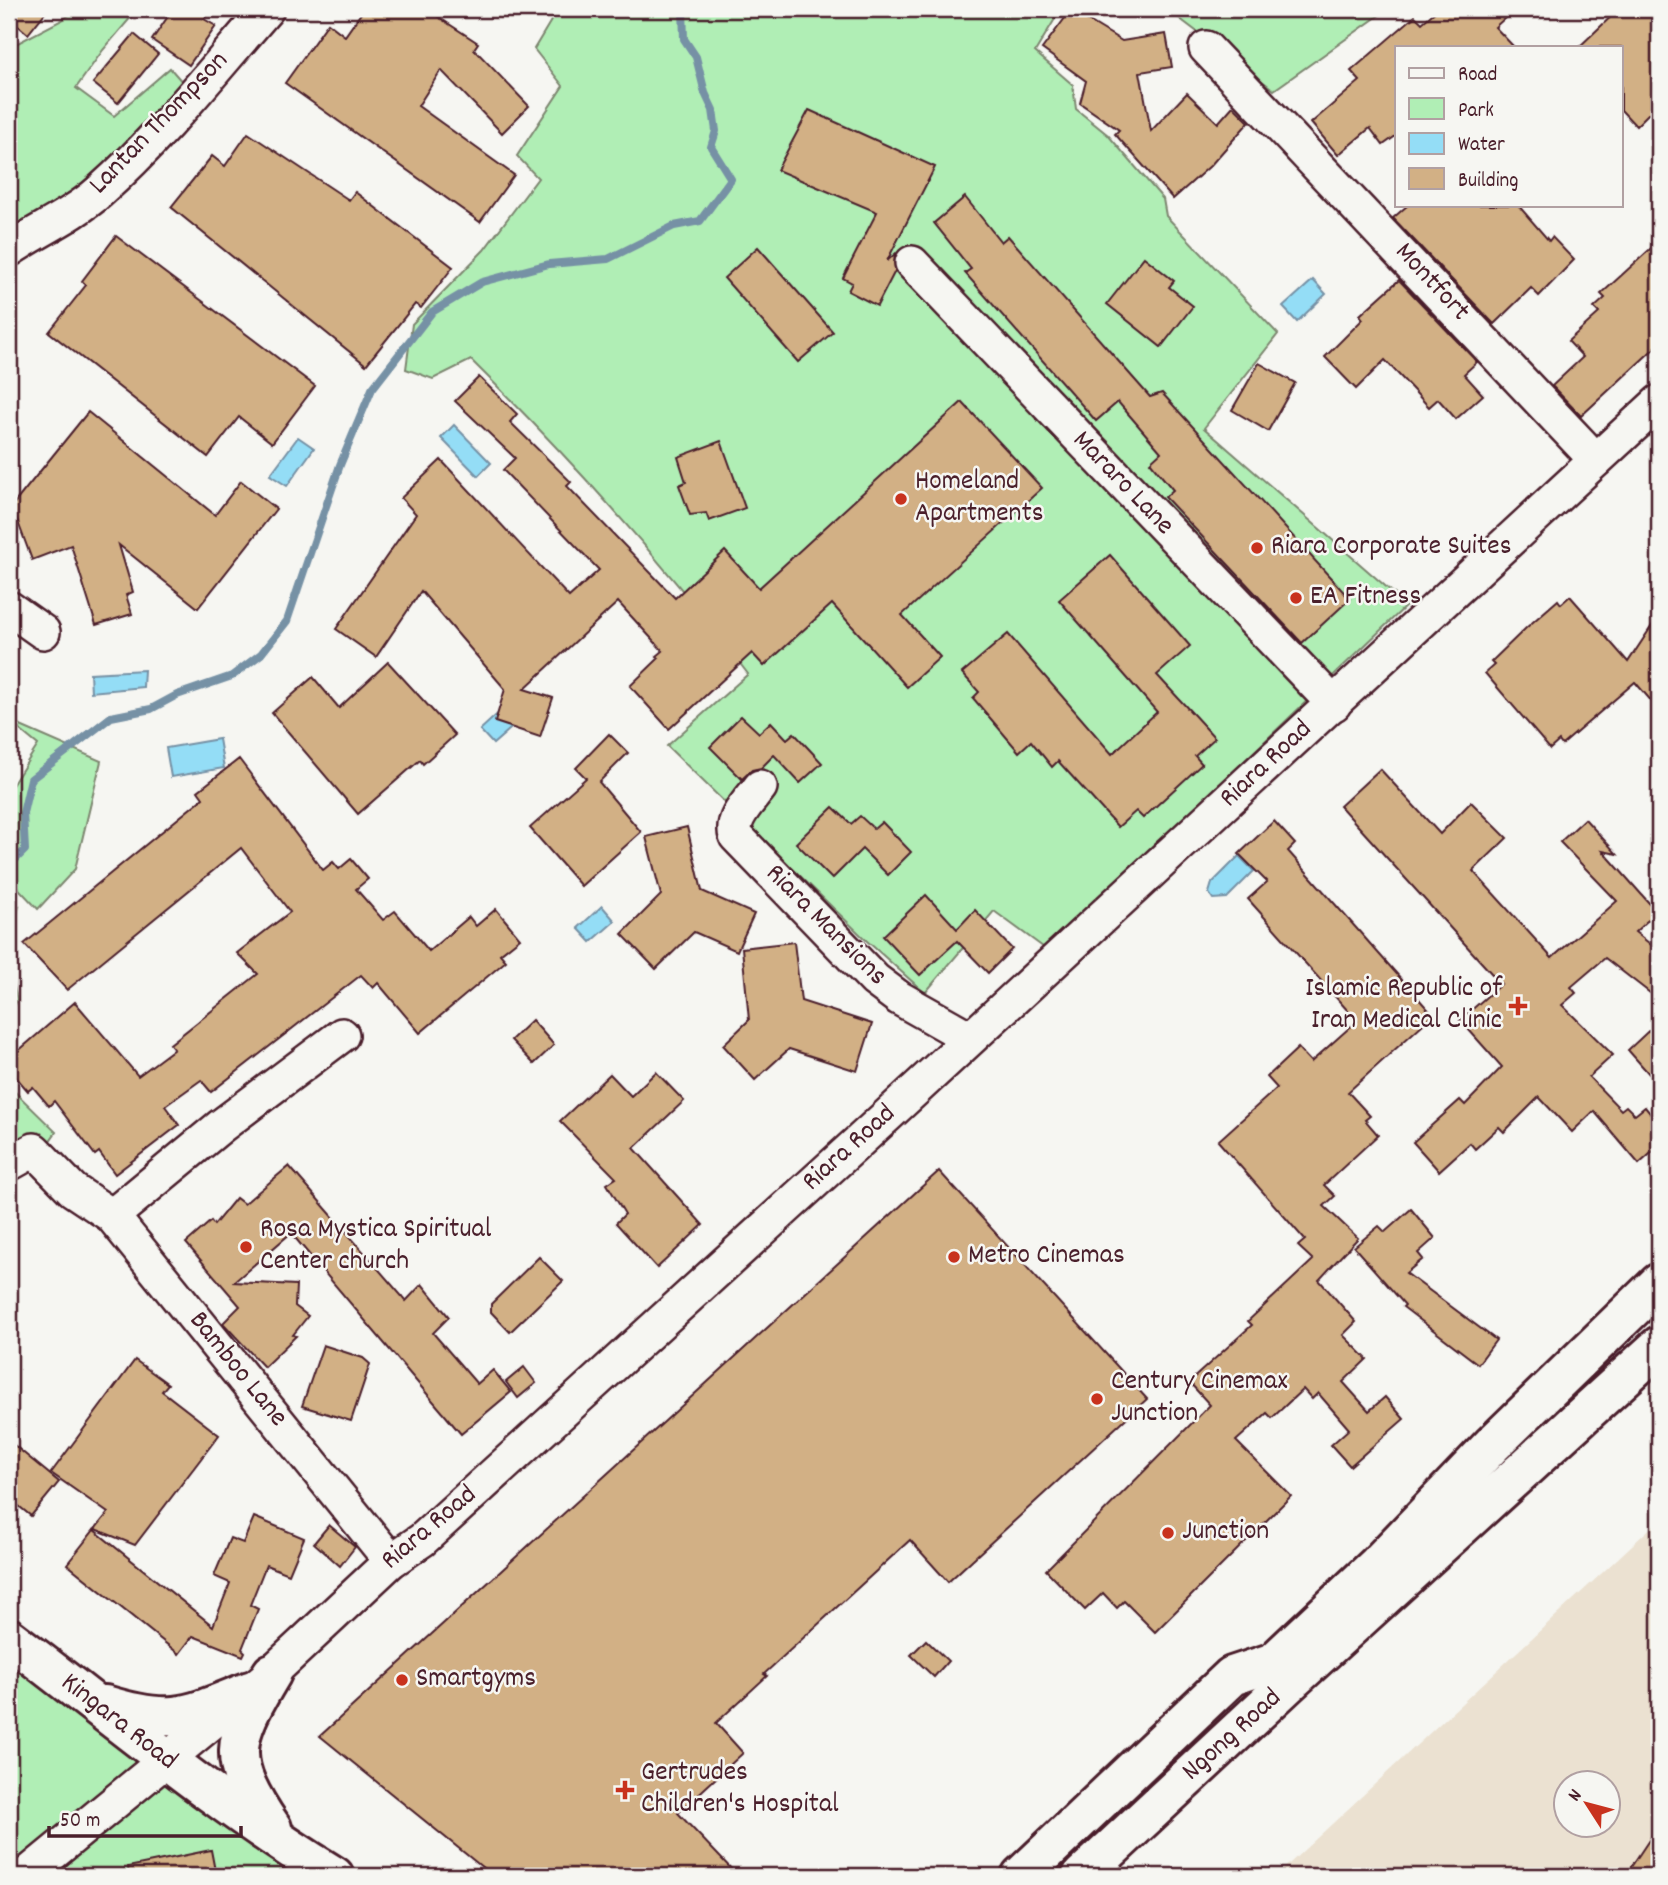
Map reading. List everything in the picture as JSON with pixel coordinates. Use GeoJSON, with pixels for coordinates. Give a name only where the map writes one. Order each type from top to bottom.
{"type":"FeatureCollection","features":[{"type":"Feature","properties":{"kind":"main road","name":"Ngong Road"},"geometry":{"type":"LineString","coordinates":[[1082,1876],[1281,1673],[1378,1564],[1493,1444],[1659,1283]]}},
{"type":"Feature","properties":{"kind":"main road"},"geometry":{"type":"LineString","coordinates":[[1281,1673],[1559,1438],[1659,1346]]}},
{"type":"Feature","properties":{"kind":"main road","name":"Kingara Road"},"geometry":{"type":"LineString","coordinates":[[9,1637],[164,1760],[283,1845],[334,1876]]}},
{"type":"Feature","properties":{"kind":"main road","name":"Ngong Road"},"geometry":{"type":"LineString","coordinates":[[1020,1876],[1231,1676],[1281,1673]]}},
{"type":"Feature","properties":{"kind":"main road","name":"Ngong Road"},"geometry":{"type":"LineString","coordinates":[[1045,1876],[1281,1673]]}},
{"type":"Feature","properties":{"kind":"main road","name":"Ngong Road"},"geometry":{"type":"LineString","coordinates":[[1108,1876],[1273,1720],[1281,1673]]}},
{"type":"Feature","properties":{"kind":"main road"},"geometry":{"type":"LineString","coordinates":[[93,1702],[134,1714],[168,1718],[197,1712],[261,1682]]}},
{"type":"Feature","properties":{"kind":"main road"},"geometry":{"type":"LineString","coordinates":[[261,1682],[239,1739],[237,1762],[254,1802],[283,1845]]}},
{"type":"Feature","properties":{"kind":"street","name":"Lantan Thompson"},"geometry":{"type":"LineString","coordinates":[[9,250],[51,226],[98,193],[166,124],[267,9]]}},
{"type":"Feature","properties":{"kind":"street","name":"Montfort"},"geometry":{"type":"LineString","coordinates":[[1206,48],[1596,460]]}},
{"type":"Feature","properties":{"kind":"street","name":"Mararo Lane"},"geometry":{"type":"LineString","coordinates":[[912,263],[1334,704]]}},
{"type":"Feature","properties":{"kind":"street","name":"Riara Road"},"geometry":{"type":"LineString","coordinates":[[25,1876],[261,1682],[391,1561],[422,1540],[1334,704],[1659,402]]}},
{"type":"Feature","properties":{"kind":"street"},"geometry":{"type":"LineString","coordinates":[[9,608],[43,632]]}},
{"type":"Feature","properties":{"kind":"street","name":"Riara Mansions"},"geometry":{"type":"LineString","coordinates":[[760,787],[736,820],[733,828],[736,836],[875,980],[899,998],[970,1038]]}},
{"type":"Feature","properties":{"kind":"street"},"geometry":{"type":"LineString","coordinates":[[112,1216],[221,1126],[342,1035]]}},
{"type":"Feature","properties":{"kind":"street","name":"Bamboo Lane"},"geometry":{"type":"LineString","coordinates":[[9,1164],[34,1150],[73,1190],[112,1216],[391,1561]]}},
{"type":"Feature","properties":{"kind":"shaded area"},"geometry":{"type":"Polygon","coordinates":[[[1659,1520],[1659,1876],[1276,1876],[1659,1520]]]}},
{"type":"Feature","properties":{"kind":"green space"},"geometry":{"type":"Polygon","coordinates":[[[76,9],[138,9],[103,50],[76,88],[114,116],[170,68],[184,84],[85,183],[9,232],[9,45],[14,45],[64,19],[76,9]]]}},
{"type":"Feature","properties":{"kind":"green space"},"geometry":{"type":"Polygon","coordinates":[[[540,9],[1061,9],[1035,52],[1073,85],[1076,109],[1108,135],[1163,199],[1166,216],[1278,334],[1204,428],[1407,605],[1047,950],[994,911],[925,993],[867,941],[667,746],[748,674],[716,632],[580,473],[471,360],[433,379],[406,369],[412,324],[484,250],[538,178],[517,156],[563,86],[534,49],[552,19],[540,9]]]}},
{"type":"Feature","properties":{"kind":"green space"},"geometry":{"type":"Polygon","coordinates":[[[1167,9],[1388,9],[1274,90],[1167,9]]]}},
{"type":"Feature","properties":{"kind":"green space"},"geometry":{"type":"Polygon","coordinates":[[[9,721],[101,761],[75,869],[38,909],[19,889],[9,852],[9,790],[38,745],[9,721]]]}},
{"type":"Feature","properties":{"kind":"green space"},"geometry":{"type":"Polygon","coordinates":[[[19,906],[9,946],[9,907],[19,906]]]}},
{"type":"Feature","properties":{"kind":"green space"},"geometry":{"type":"Polygon","coordinates":[[[9,965],[17,1000],[9,1020],[9,965]]]}},
{"type":"Feature","properties":{"kind":"green space"},"geometry":{"type":"Polygon","coordinates":[[[9,1082],[10,1087],[56,1132],[29,1170],[9,1130],[9,1082]]]}},
{"type":"Feature","properties":{"kind":"green space"},"geometry":{"type":"Polygon","coordinates":[[[9,1650],[128,1740],[295,1876],[9,1876],[9,1650]]]}},
{"type":"Feature","properties":{"kind":"water"},"geometry":{"type":"Polygon","coordinates":[[[1313,280],[1326,294],[1297,322],[1283,307],[1313,280]]]}},
{"type":"Feature","properties":{"kind":"water"},"geometry":{"type":"Polygon","coordinates":[[[454,425],[491,463],[478,476],[441,438],[454,425]]]}},
{"type":"Feature","properties":{"kind":"water"},"geometry":{"type":"Polygon","coordinates":[[[298,437],[314,448],[287,486],[270,475],[298,437]]]}},
{"type":"Feature","properties":{"kind":"water"},"geometry":{"type":"Polygon","coordinates":[[[144,670],[143,687],[91,692],[90,673],[144,670]]]}},
{"type":"Feature","properties":{"kind":"water"},"geometry":{"type":"Polygon","coordinates":[[[504,708],[517,723],[493,744],[480,730],[504,708]]]}},
{"type":"Feature","properties":{"kind":"water"},"geometry":{"type":"Polygon","coordinates":[[[219,739],[224,768],[171,777],[166,748],[219,739]]]}},
{"type":"Feature","properties":{"kind":"water"},"geometry":{"type":"Polygon","coordinates":[[[1239,856],[1254,871],[1227,898],[1213,899],[1209,893],[1212,883],[1239,856]]]}},
{"type":"Feature","properties":{"kind":"water"},"geometry":{"type":"Polygon","coordinates":[[[602,906],[615,921],[591,942],[578,928],[602,906]]]}},
{"type":"Feature","properties":{"kind":"building"},"geometry":{"type":"Polygon","coordinates":[[[9,9],[48,9],[28,34],[9,18],[9,9]]]}},
{"type":"Feature","properties":{"kind":"building"},"geometry":{"type":"Polygon","coordinates":[[[173,9],[211,9],[204,19],[216,26],[189,65],[152,40],[173,9]]]}},
{"type":"Feature","properties":{"kind":"building"},"geometry":{"type":"Polygon","coordinates":[[[364,9],[426,9],[478,43],[474,49],[529,106],[502,133],[441,70],[418,106],[514,175],[480,222],[285,83],[328,23],[345,36],[364,9]]]}},
{"type":"Feature","properties":{"kind":"building"},"geometry":{"type":"Polygon","coordinates":[[[1438,9],[1515,9],[1495,27],[1513,46],[1395,46],[1395,136],[1383,145],[1370,128],[1338,155],[1311,123],[1360,81],[1351,71],[1415,16],[1422,23],[1438,9]]]}},
{"type":"Feature","properties":{"kind":"building"},"geometry":{"type":"Polygon","coordinates":[[[1619,9],[1659,9],[1659,103],[1636,126],[1622,111],[1622,46],[1580,46],[1619,9]]]}},
{"type":"Feature","properties":{"kind":"building"},"geometry":{"type":"Polygon","coordinates":[[[1071,10],[1122,41],[1166,34],[1172,67],[1140,72],[1151,131],[1187,93],[1218,123],[1233,106],[1249,122],[1210,166],[1173,199],[1115,134],[1119,130],[1080,103],[1086,81],[1042,49],[1071,10]]]}},
{"type":"Feature","properties":{"kind":"building"},"geometry":{"type":"Polygon","coordinates":[[[134,34],[158,54],[118,103],[93,83],[134,34]]]}},
{"type":"Feature","properties":{"kind":"building"},"geometry":{"type":"Polygon","coordinates":[[[809,110],[935,167],[887,261],[895,254],[895,271],[877,306],[848,291],[852,283],[843,278],[877,212],[777,170],[809,110]]]}},
{"type":"Feature","properties":{"kind":"building"},"geometry":{"type":"Polygon","coordinates":[[[248,133],[349,200],[355,192],[453,267],[421,308],[415,304],[366,365],[171,207],[212,156],[225,166],[248,133]]]}},
{"type":"Feature","properties":{"kind":"building"},"geometry":{"type":"Polygon","coordinates":[[[965,197],[1001,242],[1008,236],[1150,397],[1162,393],[1350,599],[1302,643],[1165,497],[1173,490],[1150,462],[1161,452],[1118,402],[1096,421],[965,273],[971,269],[934,223],[965,197]]]}},
{"type":"Feature","properties":{"kind":"building"},"geometry":{"type":"Polygon","coordinates":[[[1407,206],[1519,206],[1549,241],[1552,237],[1574,260],[1539,296],[1531,288],[1494,324],[1393,218],[1407,206]]]}},
{"type":"Feature","properties":{"kind":"building"},"geometry":{"type":"Polygon","coordinates":[[[116,236],[315,386],[272,443],[239,417],[208,457],[49,332],[86,285],[82,281],[116,236]]]}},
{"type":"Feature","properties":{"kind":"building"},"geometry":{"type":"Polygon","coordinates":[[[1659,241],[1659,344],[1581,416],[1552,386],[1583,357],[1568,341],[1599,313],[1594,308],[1605,298],[1601,294],[1659,241]]]}},
{"type":"Feature","properties":{"kind":"building"},"geometry":{"type":"Polygon","coordinates":[[[758,247],[833,332],[798,362],[724,278],[758,247]]]}},
{"type":"Feature","properties":{"kind":"building"},"geometry":{"type":"Polygon","coordinates":[[[1144,257],[1174,281],[1169,287],[1193,306],[1161,347],[1107,304],[1144,257]]]}},
{"type":"Feature","properties":{"kind":"building"},"geometry":{"type":"Polygon","coordinates":[[[1399,280],[1477,362],[1464,374],[1483,395],[1456,419],[1438,399],[1429,407],[1385,360],[1356,389],[1325,357],[1363,319],[1360,315],[1399,280]]]}},
{"type":"Feature","properties":{"kind":"building"},"geometry":{"type":"Polygon","coordinates":[[[1259,363],[1295,383],[1268,431],[1232,410],[1259,363]]]}},
{"type":"Feature","properties":{"kind":"building"},"geometry":{"type":"Polygon","coordinates":[[[479,377],[517,414],[510,422],[571,482],[567,486],[675,598],[725,551],[759,588],[962,402],[1042,488],[902,615],[940,657],[907,687],[832,604],[764,666],[752,653],[669,729],[630,686],[663,651],[618,602],[524,689],[553,698],[540,737],[495,722],[505,689],[421,591],[376,657],[336,629],[416,514],[401,498],[441,460],[569,597],[599,570],[503,470],[515,458],[455,401],[479,377]]]}},
{"type":"Feature","properties":{"kind":"building"},"geometry":{"type":"Polygon","coordinates":[[[88,412],[215,515],[241,481],[276,509],[198,608],[119,545],[133,592],[126,595],[132,614],[96,625],[71,545],[32,560],[12,506],[88,412]]]}},
{"type":"Feature","properties":{"kind":"building"},"geometry":{"type":"Polygon","coordinates":[[[721,441],[745,508],[709,521],[706,513],[690,515],[679,485],[686,482],[678,457],[721,441]]]}},
{"type":"Feature","properties":{"kind":"building"},"geometry":{"type":"Polygon","coordinates":[[[1110,555],[1190,646],[1157,675],[1215,738],[1195,756],[1202,764],[1143,818],[1136,811],[1118,827],[1058,761],[1052,767],[1031,741],[1019,752],[973,698],[979,692],[962,673],[1008,634],[1112,754],[1157,712],[1059,600],[1110,555]]]}},
{"type":"Feature","properties":{"kind":"building"},"geometry":{"type":"Polygon","coordinates":[[[1570,596],[1628,662],[1659,615],[1659,710],[1635,682],[1562,745],[1559,741],[1550,749],[1485,673],[1494,665],[1491,662],[1526,628],[1558,600],[1561,604],[1570,596]]]}},
{"type":"Feature","properties":{"kind":"building"},"geometry":{"type":"Polygon","coordinates":[[[388,662],[455,735],[423,764],[420,760],[358,814],[272,713],[313,677],[339,708],[388,662]]]}},
{"type":"Feature","properties":{"kind":"building"},"geometry":{"type":"Polygon","coordinates":[[[741,716],[759,733],[771,722],[787,739],[794,733],[822,763],[800,783],[774,755],[761,768],[752,770],[742,779],[710,747],[741,716]]]}},
{"type":"Feature","properties":{"kind":"building"},"geometry":{"type":"Polygon","coordinates":[[[609,734],[628,753],[599,782],[641,832],[581,886],[530,828],[586,778],[576,768],[609,734]]]}},
{"type":"Feature","properties":{"kind":"building"},"geometry":{"type":"Polygon","coordinates":[[[239,759],[323,870],[333,862],[339,869],[351,859],[368,879],[356,889],[383,920],[395,911],[429,951],[469,917],[476,926],[496,909],[520,938],[500,954],[506,961],[420,1033],[378,983],[373,988],[361,975],[211,1092],[201,1080],[165,1106],[179,1125],[115,1174],[99,1152],[95,1155],[54,1101],[49,1106],[33,1087],[28,1091],[9,1069],[9,1059],[75,1002],[138,1076],[174,1049],[170,1044],[258,974],[237,953],[290,912],[241,848],[67,990],[24,944],[203,798],[198,791],[239,759]]]}},
{"type":"Feature","properties":{"kind":"building"},"geometry":{"type":"Polygon","coordinates":[[[1380,769],[1440,834],[1471,802],[1507,838],[1473,871],[1552,958],[1617,901],[1560,842],[1585,819],[1617,854],[1603,851],[1657,912],[1635,932],[1659,951],[1659,1000],[1605,958],[1571,987],[1576,993],[1562,1005],[1613,1055],[1589,1077],[1621,1110],[1626,1106],[1635,1115],[1645,1107],[1659,1124],[1659,1146],[1639,1164],[1594,1111],[1572,1132],[1539,1097],[1504,1132],[1499,1127],[1475,1149],[1470,1143],[1439,1171],[1413,1142],[1460,1100],[1465,1105],[1502,1067],[1460,1020],[1501,984],[1340,806],[1380,769]]]}},
{"type":"Feature","properties":{"kind":"building"},"geometry":{"type":"Polygon","coordinates":[[[833,807],[851,824],[860,816],[874,829],[882,822],[911,852],[888,875],[862,849],[832,879],[796,843],[833,807]]]}},
{"type":"Feature","properties":{"kind":"building"},"geometry":{"type":"Polygon","coordinates":[[[1274,821],[1295,844],[1288,851],[1433,1015],[1348,1092],[1370,1116],[1365,1120],[1378,1135],[1324,1185],[1335,1196],[1324,1206],[1358,1238],[1319,1280],[1356,1322],[1343,1335],[1367,1359],[1343,1382],[1369,1411],[1385,1397],[1404,1419],[1350,1466],[1331,1445],[1349,1429],[1318,1393],[1312,1399],[1303,1389],[1272,1418],[1267,1413],[1236,1441],[1291,1496],[1155,1632],[1124,1601],[1117,1608],[1103,1593],[1085,1610],[1046,1570],[1210,1405],[1189,1382],[1252,1325],[1248,1321],[1313,1260],[1298,1246],[1305,1240],[1218,1141],[1277,1088],[1267,1077],[1298,1048],[1311,1062],[1357,1021],[1248,899],[1267,882],[1239,854],[1274,821]]]}},
{"type":"Feature","properties":{"kind":"building"},"geometry":{"type":"Polygon","coordinates":[[[687,827],[702,891],[754,914],[737,951],[694,932],[656,969],[622,934],[661,895],[646,837],[687,827]]]}},
{"type":"Feature","properties":{"kind":"building"},"geometry":{"type":"Polygon","coordinates":[[[926,895],[957,929],[975,910],[1012,949],[988,973],[957,941],[920,975],[883,936],[926,895]]]}},
{"type":"Feature","properties":{"kind":"building"},"geometry":{"type":"Polygon","coordinates":[[[794,942],[801,1001],[872,1024],[857,1071],[789,1049],[755,1080],[723,1045],[749,1020],[742,948],[794,942]]]}},
{"type":"Feature","properties":{"kind":"building"},"geometry":{"type":"Polygon","coordinates":[[[532,1020],[554,1045],[534,1064],[511,1040],[532,1020]]]}},
{"type":"Feature","properties":{"kind":"building"},"geometry":{"type":"Polygon","coordinates":[[[1659,1021],[1659,1085],[1628,1050],[1659,1021]]]}},
{"type":"Feature","properties":{"kind":"building"},"geometry":{"type":"Polygon","coordinates":[[[656,1072],[684,1101],[634,1148],[703,1225],[657,1268],[616,1223],[625,1214],[607,1184],[616,1178],[560,1121],[610,1074],[631,1096],[656,1072]]]}},
{"type":"Feature","properties":{"kind":"building"},"geometry":{"type":"Polygon","coordinates":[[[289,1166],[406,1301],[422,1284],[449,1317],[433,1333],[477,1384],[493,1370],[511,1392],[461,1434],[291,1233],[234,1282],[296,1285],[295,1306],[308,1316],[293,1335],[296,1336],[264,1367],[223,1323],[240,1306],[186,1243],[211,1221],[214,1225],[236,1198],[244,1204],[289,1166]]]}},
{"type":"Feature","properties":{"kind":"building"},"geometry":{"type":"Polygon","coordinates":[[[939,1171],[1147,1399],[948,1582],[910,1540],[764,1674],[767,1676],[716,1723],[743,1753],[678,1813],[738,1876],[493,1876],[320,1736],[939,1171]]]}},
{"type":"Feature","properties":{"kind":"building"},"geometry":{"type":"Polygon","coordinates":[[[1411,1209],[1435,1238],[1418,1253],[1423,1259],[1406,1273],[1496,1340],[1478,1364],[1403,1307],[1405,1305],[1354,1247],[1379,1226],[1385,1232],[1411,1209]]]}},
{"type":"Feature","properties":{"kind":"building"},"geometry":{"type":"Polygon","coordinates":[[[539,1257],[563,1281],[510,1332],[491,1312],[491,1304],[539,1257]]]}},
{"type":"Feature","properties":{"kind":"building"},"geometry":{"type":"Polygon","coordinates":[[[323,1345],[363,1358],[370,1364],[351,1421],[302,1406],[323,1345]]]}},
{"type":"Feature","properties":{"kind":"building"},"geometry":{"type":"Polygon","coordinates":[[[135,1360],[168,1384],[162,1391],[219,1435],[135,1545],[95,1529],[108,1513],[51,1473],[135,1360]]]}},
{"type":"Feature","properties":{"kind":"building"},"geometry":{"type":"Polygon","coordinates":[[[524,1367],[536,1383],[518,1398],[506,1382],[524,1367]]]}},
{"type":"Feature","properties":{"kind":"building"},"geometry":{"type":"Polygon","coordinates":[[[9,1441],[59,1482],[31,1516],[9,1498],[9,1441]]]}},
{"type":"Feature","properties":{"kind":"building"},"geometry":{"type":"Polygon","coordinates":[[[254,1517],[304,1538],[289,1574],[266,1565],[250,1605],[258,1609],[242,1649],[245,1652],[243,1656],[193,1636],[179,1654],[67,1564],[94,1530],[213,1626],[230,1583],[214,1576],[230,1538],[243,1543],[254,1517]]]}},
{"type":"Feature","properties":{"kind":"building"},"geometry":{"type":"Polygon","coordinates":[[[329,1525],[355,1547],[340,1566],[314,1543],[329,1525]]]}},
{"type":"Feature","properties":{"kind":"building"},"geometry":{"type":"Polygon","coordinates":[[[926,1640],[948,1661],[934,1677],[911,1655],[926,1640]]]}},
{"type":"Feature","properties":{"kind":"building"},"geometry":{"type":"Polygon","coordinates":[[[1659,1825],[1659,1876],[1625,1876],[1659,1825]]]}},
{"type":"Feature","properties":{"kind":"building"},"geometry":{"type":"Polygon","coordinates":[[[211,1850],[216,1876],[129,1876],[128,1867],[211,1850]]]}},
{"type":"Feature","properties":{"kind":"waterway"},"geometry":{"type":"LineString","coordinates":[[9,866],[25,850],[23,813],[31,779],[111,717],[151,709],[177,695],[232,676],[261,654],[287,621],[340,465],[372,389],[432,312],[482,282],[549,264],[608,259],[674,226],[700,221],[731,179],[711,147],[716,131],[713,110],[705,93],[696,57],[684,39],[683,9]]}},
{"type":"Feature","properties":{"kind":"place","name":"Homeland Apartments"},"geometry":{"type":"Point","coordinates":[901,499]}},
{"type":"Feature","properties":{"kind":"place","name":"Riara Corporate Suites"},"geometry":{"type":"Point","coordinates":[1257,548]}},
{"type":"Feature","properties":{"kind":"place","name":"EA Fitness"},"geometry":{"type":"Point","coordinates":[1296,598]}},
{"type":"Feature","properties":{"kind":"place","name":"Islamic Republic of Iran Medical Clinic"},"geometry":{"type":"Point","coordinates":[1518,1006]}},
{"type":"Feature","properties":{"kind":"place","name":"Rosa Mystica Spiritual Center church"},"geometry":{"type":"Point","coordinates":[246,1247]}},
{"type":"Feature","properties":{"kind":"place","name":"Metro Cinemas"},"geometry":{"type":"Point","coordinates":[954,1257]}},
{"type":"Feature","properties":{"kind":"place","name":"Century Cinemax Junction"},"geometry":{"type":"Point","coordinates":[1097,1399]}},
{"type":"Feature","properties":{"kind":"place","name":"Junction"},"geometry":{"type":"Point","coordinates":[1168,1533]}},
{"type":"Feature","properties":{"kind":"place","name":"Smartgyms"},"geometry":{"type":"Point","coordinates":[402,1680]}},
{"type":"Feature","properties":{"kind":"place","name":"Gertrudes Children's Hospital"},"geometry":{"type":"Point","coordinates":[625,1790]}}]}
